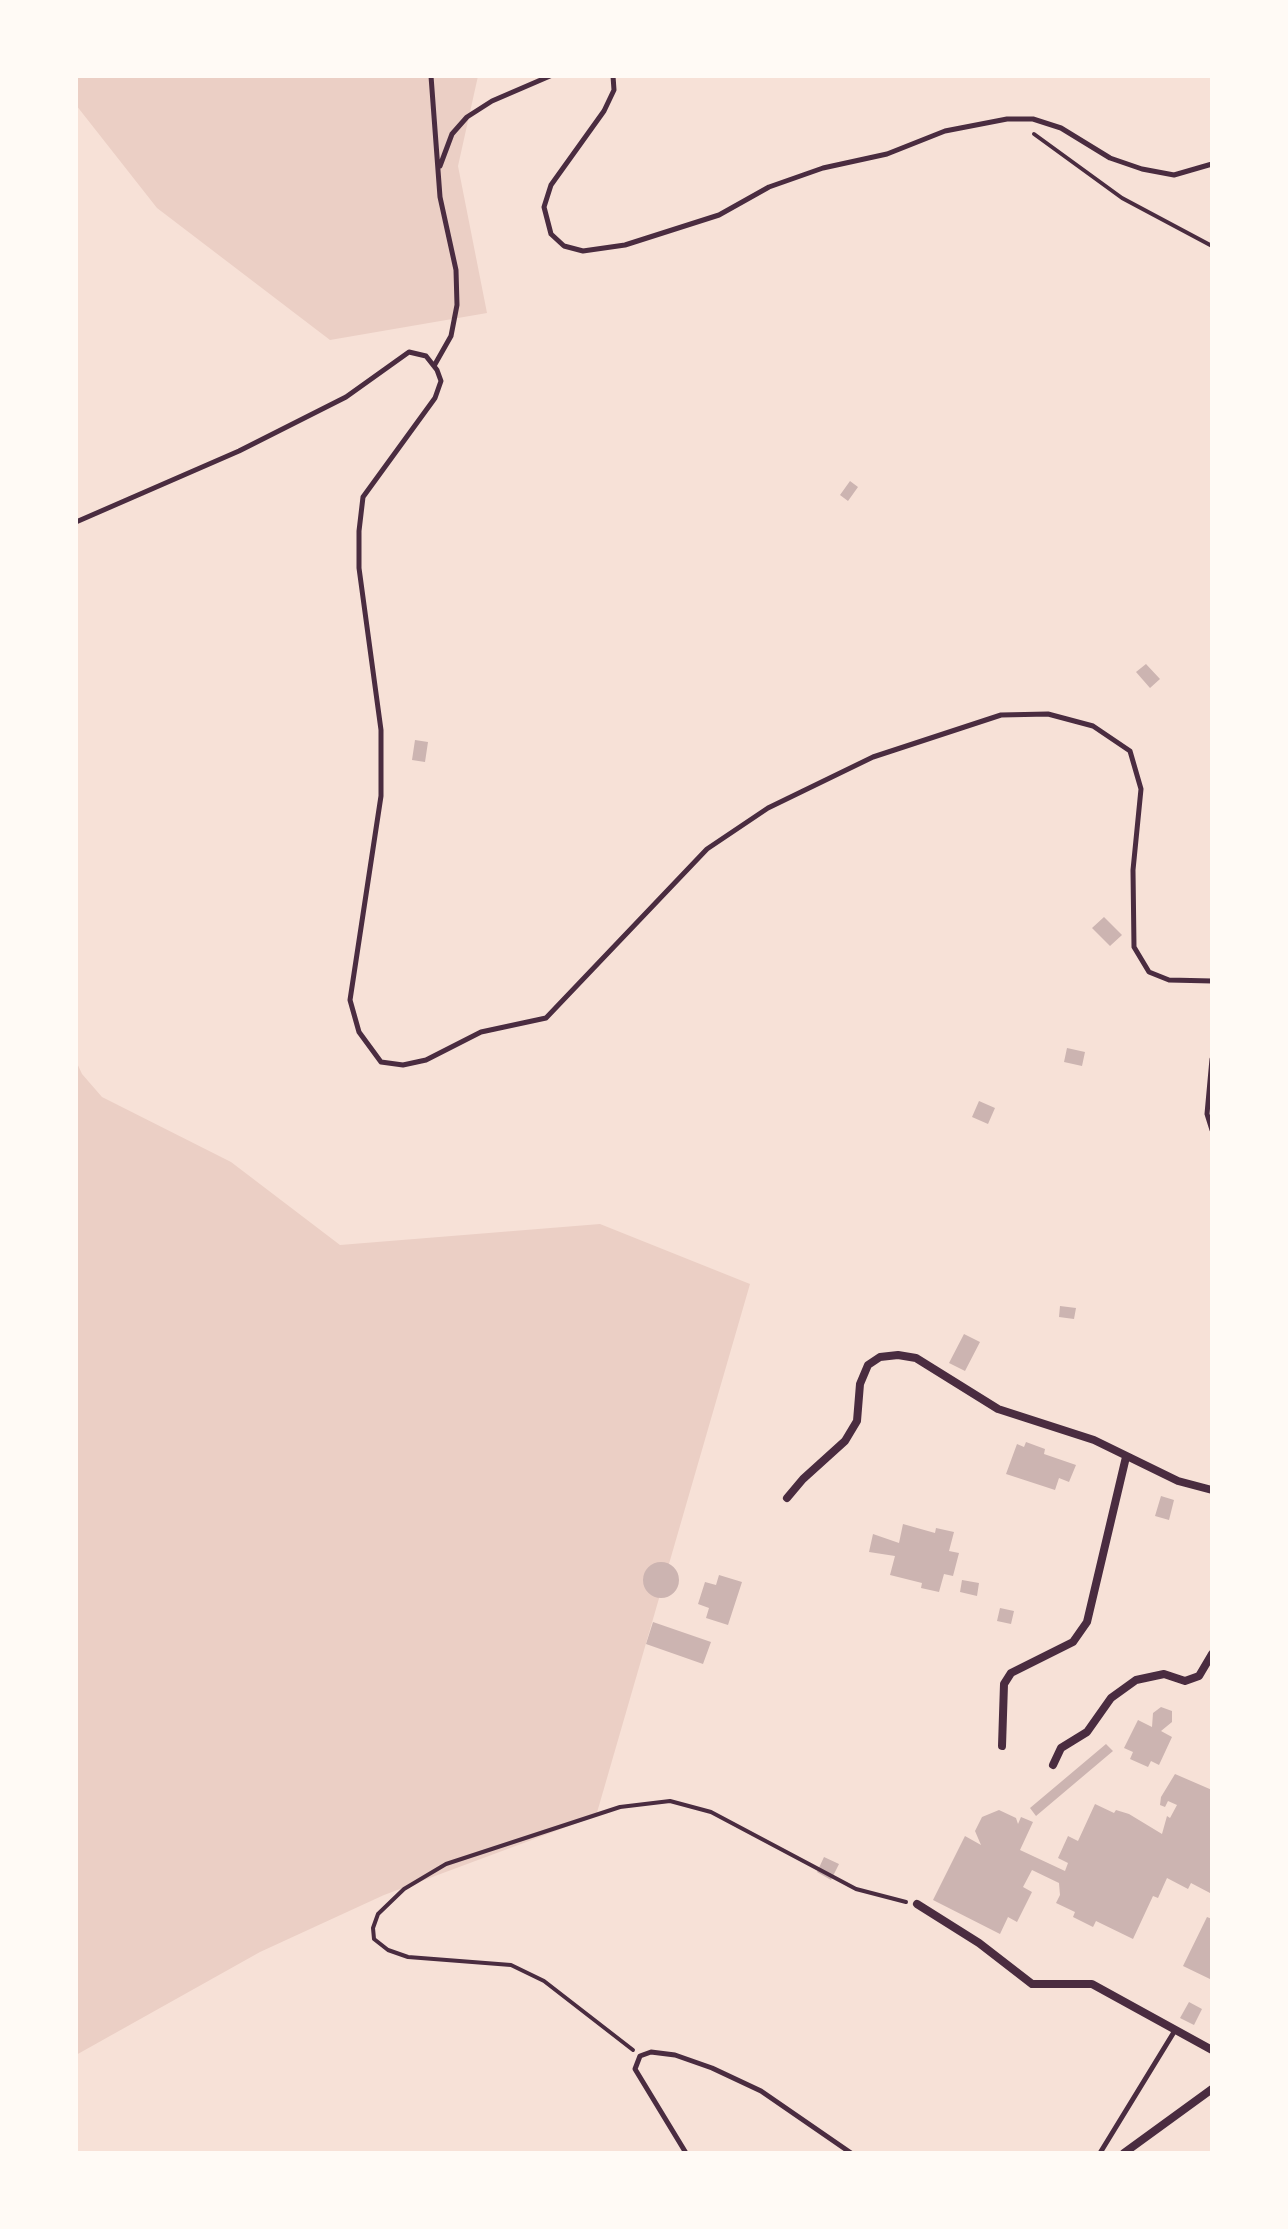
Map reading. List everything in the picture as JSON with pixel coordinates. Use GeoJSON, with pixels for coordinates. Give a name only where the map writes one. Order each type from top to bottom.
{"type":"FeatureCollection","features":[{"type":"Feature","properties":{"kind":"street"},"geometry":{"type":"LineString","coordinates":[[787,1498],[845,1441],[857,1421],[868,1365],[880,1357],[898,1355],[916,1358],[998,1409],[1094,1440],[1178,1481],[1212,1490]]}},
{"type":"Feature","properties":{"kind":"street"},"geometry":{"type":"LineString","coordinates":[[1002,1746],[1004,1684],[1011,1673],[1073,1642],[1087,1622],[1126,1457]]}},
{"type":"Feature","properties":{"kind":"street"},"geometry":{"type":"LineString","coordinates":[[1053,1765],[1061,1748],[1087,1732],[1111,1698],[1136,1680],[1164,1674],[1185,1681],[1199,1676],[1212,1654]]}},
{"type":"Feature","properties":{"kind":"street"},"geometry":{"type":"LineString","coordinates":[[917,1904],[979,1943],[1032,1984],[1092,1984],[1174,2032],[1212,2050]]}},
{"type":"Feature","properties":{"kind":"street"},"geometry":{"type":"LineString","coordinates":[[1124,2153],[1212,2089]]}},
{"type":"Feature","properties":{"kind":"lane"},"geometry":{"type":"LineString","coordinates":[[431,76],[440,197],[456,270],[457,305],[451,336],[434,366]]}},
{"type":"Feature","properties":{"kind":"lane"},"geometry":{"type":"LineString","coordinates":[[439,167],[452,134],[467,117],[492,101],[550,76]]}},
{"type":"Feature","properties":{"kind":"lane"},"geometry":{"type":"LineString","coordinates":[[613,76],[614,90],[604,111],[558,175],[544,207],[551,234],[564,246],[583,251],[640,241],[719,215],[769,187],[823,168],[887,154],[945,131],[1007,119],[1033,119],[1061,128],[1110,158],[1142,169],[1174,175],[1212,164]]}},
{"type":"Feature","properties":{"kind":"lane"},"geometry":{"type":"LineString","coordinates":[[76,522],[226,457],[346,397],[409,352],[426,356],[434,366],[441,381],[435,398],[363,497],[359,531],[359,568],[381,730],[381,796],[350,1000],[359,1032],[381,1062],[390,1066],[426,1060],[481,1032],[546,1018],[707,849],[768,808],[873,757],[1001,715],[1048,714],[1093,726],[1130,751],[1141,789],[1133,870],[1134,947],[1149,972],[1169,980],[1212,981]]}},
{"type":"Feature","properties":{"kind":"lane"},"geometry":{"type":"LineString","coordinates":[[1212,1059],[1207,1114],[1212,1130]]}},
{"type":"Feature","properties":{"kind":"lane"},"geometry":{"type":"LineString","coordinates":[[1100,2153],[1174,2032]]}},
{"type":"Feature","properties":{"kind":"lane"},"geometry":{"type":"LineString","coordinates":[[686,2153],[635,2069],[640,2056],[651,2052],[675,2055],[712,2068],[761,2091],[851,2153]]}},
{"type":"Feature","properties":{"kind":"path"},"geometry":{"type":"LineString","coordinates":[[1007,119],[1122,198],[1212,246]]}},
{"type":"Feature","properties":{"kind":"path"},"geometry":{"type":"LineString","coordinates":[[640,2056],[585,2009],[544,1981],[511,1965],[408,1957],[388,1950],[374,1939],[373,1928],[378,1914],[404,1889],[446,1864],[620,1807],[670,1801],[711,1812],[856,1889],[917,1904]]}},
{"type":"Feature","properties":{"kind":"shaded area"},"geometry":{"type":"Polygon","coordinates":[[[76,76],[478,76],[458,166],[487,313],[330,340],[157,208],[76,105],[76,76]]]}},
{"type":"Feature","properties":{"kind":"shaded area"},"geometry":{"type":"Polygon","coordinates":[[[76,1061],[82,1074],[102,1097],[231,1162],[340,1245],[600,1224],[750,1284],[596,1816],[384,1895],[260,1952],[76,2055],[76,1061]]]}},
{"type":"Feature","properties":{"kind":"building"},"geometry":{"type":"Polygon","coordinates":[[[850,481],[858,487],[848,501],[840,495],[850,481]]]}},
{"type":"Feature","properties":{"kind":"building"},"geometry":{"type":"Polygon","coordinates":[[[1146,664],[1160,679],[1150,688],[1136,672],[1146,664]]]}},
{"type":"Feature","properties":{"kind":"building"},"geometry":{"type":"Polygon","coordinates":[[[415,740],[428,742],[425,762],[412,760],[415,740]]]}},
{"type":"Feature","properties":{"kind":"building"},"geometry":{"type":"Polygon","coordinates":[[[1104,917],[1122,935],[1110,946],[1092,928],[1104,917]]]}},
{"type":"Feature","properties":{"kind":"building"},"geometry":{"type":"Polygon","coordinates":[[[1067,1048],[1085,1052],[1082,1066],[1064,1062],[1067,1048]]]}},
{"type":"Feature","properties":{"kind":"building"},"geometry":{"type":"Polygon","coordinates":[[[979,1101],[995,1108],[988,1124],[972,1117],[979,1101]]]}},
{"type":"Feature","properties":{"kind":"building"},"geometry":{"type":"Polygon","coordinates":[[[1060,1306],[1076,1308],[1074,1319],[1059,1317],[1060,1306]]]}},
{"type":"Feature","properties":{"kind":"building"},"geometry":{"type":"Polygon","coordinates":[[[964,1334],[980,1342],[965,1371],[949,1363],[964,1334]]]}},
{"type":"Feature","properties":{"kind":"building"},"geometry":{"type":"Polygon","coordinates":[[[1026,1442],[1045,1449],[1044,1454],[1076,1465],[1069,1482],[1059,1478],[1055,1490],[1006,1474],[1017,1444],[1024,1447],[1026,1442]]]}},
{"type":"Feature","properties":{"kind":"building"},"geometry":{"type":"Polygon","coordinates":[[[1161,1496],[1174,1500],[1169,1520],[1155,1516],[1161,1496]]]}},
{"type":"Feature","properties":{"kind":"building"},"geometry":{"type":"Polygon","coordinates":[[[903,1524],[935,1533],[936,1528],[954,1532],[949,1551],[959,1553],[953,1576],[944,1574],[939,1592],[921,1588],[922,1583],[890,1575],[895,1556],[869,1552],[873,1534],[899,1543],[903,1524]]]}},
{"type":"Feature","properties":{"kind":"building"},"geometry":{"type":"Polygon","coordinates":[[[661,1562],[674,1567],[679,1580],[674,1593],[661,1598],[648,1593],[643,1580],[648,1567],[661,1562]]]}},
{"type":"Feature","properties":{"kind":"building"},"geometry":{"type":"Polygon","coordinates":[[[719,1575],[742,1582],[728,1625],[706,1618],[709,1608],[698,1604],[705,1582],[716,1585],[719,1575]]]}},
{"type":"Feature","properties":{"kind":"building"},"geometry":{"type":"Polygon","coordinates":[[[962,1580],[979,1583],[977,1596],[960,1592],[962,1580]]]}},
{"type":"Feature","properties":{"kind":"building"},"geometry":{"type":"Polygon","coordinates":[[[1000,1608],[1014,1611],[1011,1624],[997,1621],[1000,1608]]]}},
{"type":"Feature","properties":{"kind":"building"},"geometry":{"type":"Polygon","coordinates":[[[653,1622],[711,1642],[703,1664],[646,1644],[653,1622]]]}},
{"type":"Feature","properties":{"kind":"building"},"geometry":{"type":"Polygon","coordinates":[[[1161,1707],[1172,1711],[1172,1722],[1161,1731],[1172,1737],[1159,1765],[1151,1761],[1148,1767],[1130,1759],[1133,1752],[1124,1748],[1138,1720],[1152,1727],[1153,1713],[1161,1707]]]}},
{"type":"Feature","properties":{"kind":"building"},"geometry":{"type":"Polygon","coordinates":[[[1106,1744],[1113,1751],[1036,1816],[1030,1808],[1106,1744]]]}},
{"type":"Feature","properties":{"kind":"building"},"geometry":{"type":"Polygon","coordinates":[[[1175,1774],[1212,1790],[1212,1889],[1210,1893],[1191,1883],[1188,1889],[1167,1878],[1158,1898],[1153,1896],[1133,1939],[1096,1921],[1093,1927],[1073,1917],[1075,1912],[1056,1903],[1060,1895],[1059,1883],[1032,1870],[1023,1887],[1032,1892],[1017,1922],[1008,1917],[1000,1934],[933,1900],[965,1836],[981,1845],[975,1831],[982,1817],[999,1810],[1016,1818],[1018,1824],[1021,1817],[1033,1822],[1020,1850],[1065,1871],[1068,1863],[1058,1858],[1068,1836],[1078,1841],[1095,1804],[1114,1813],[1116,1810],[1129,1814],[1162,1834],[1167,1816],[1170,1818],[1177,1805],[1168,1801],[1165,1807],[1160,1805],[1161,1797],[1175,1774]]]}},
{"type":"Feature","properties":{"kind":"building"},"geometry":{"type":"Polygon","coordinates":[[[824,1857],[839,1864],[831,1880],[817,1872],[824,1857]]]}},
{"type":"Feature","properties":{"kind":"building"},"geometry":{"type":"Polygon","coordinates":[[[1207,1917],[1212,1919],[1212,1980],[1183,1966],[1207,1917]]]}},
{"type":"Feature","properties":{"kind":"building"},"geometry":{"type":"Polygon","coordinates":[[[1189,2002],[1202,2009],[1194,2025],[1180,2018],[1189,2002]]]}}]}
